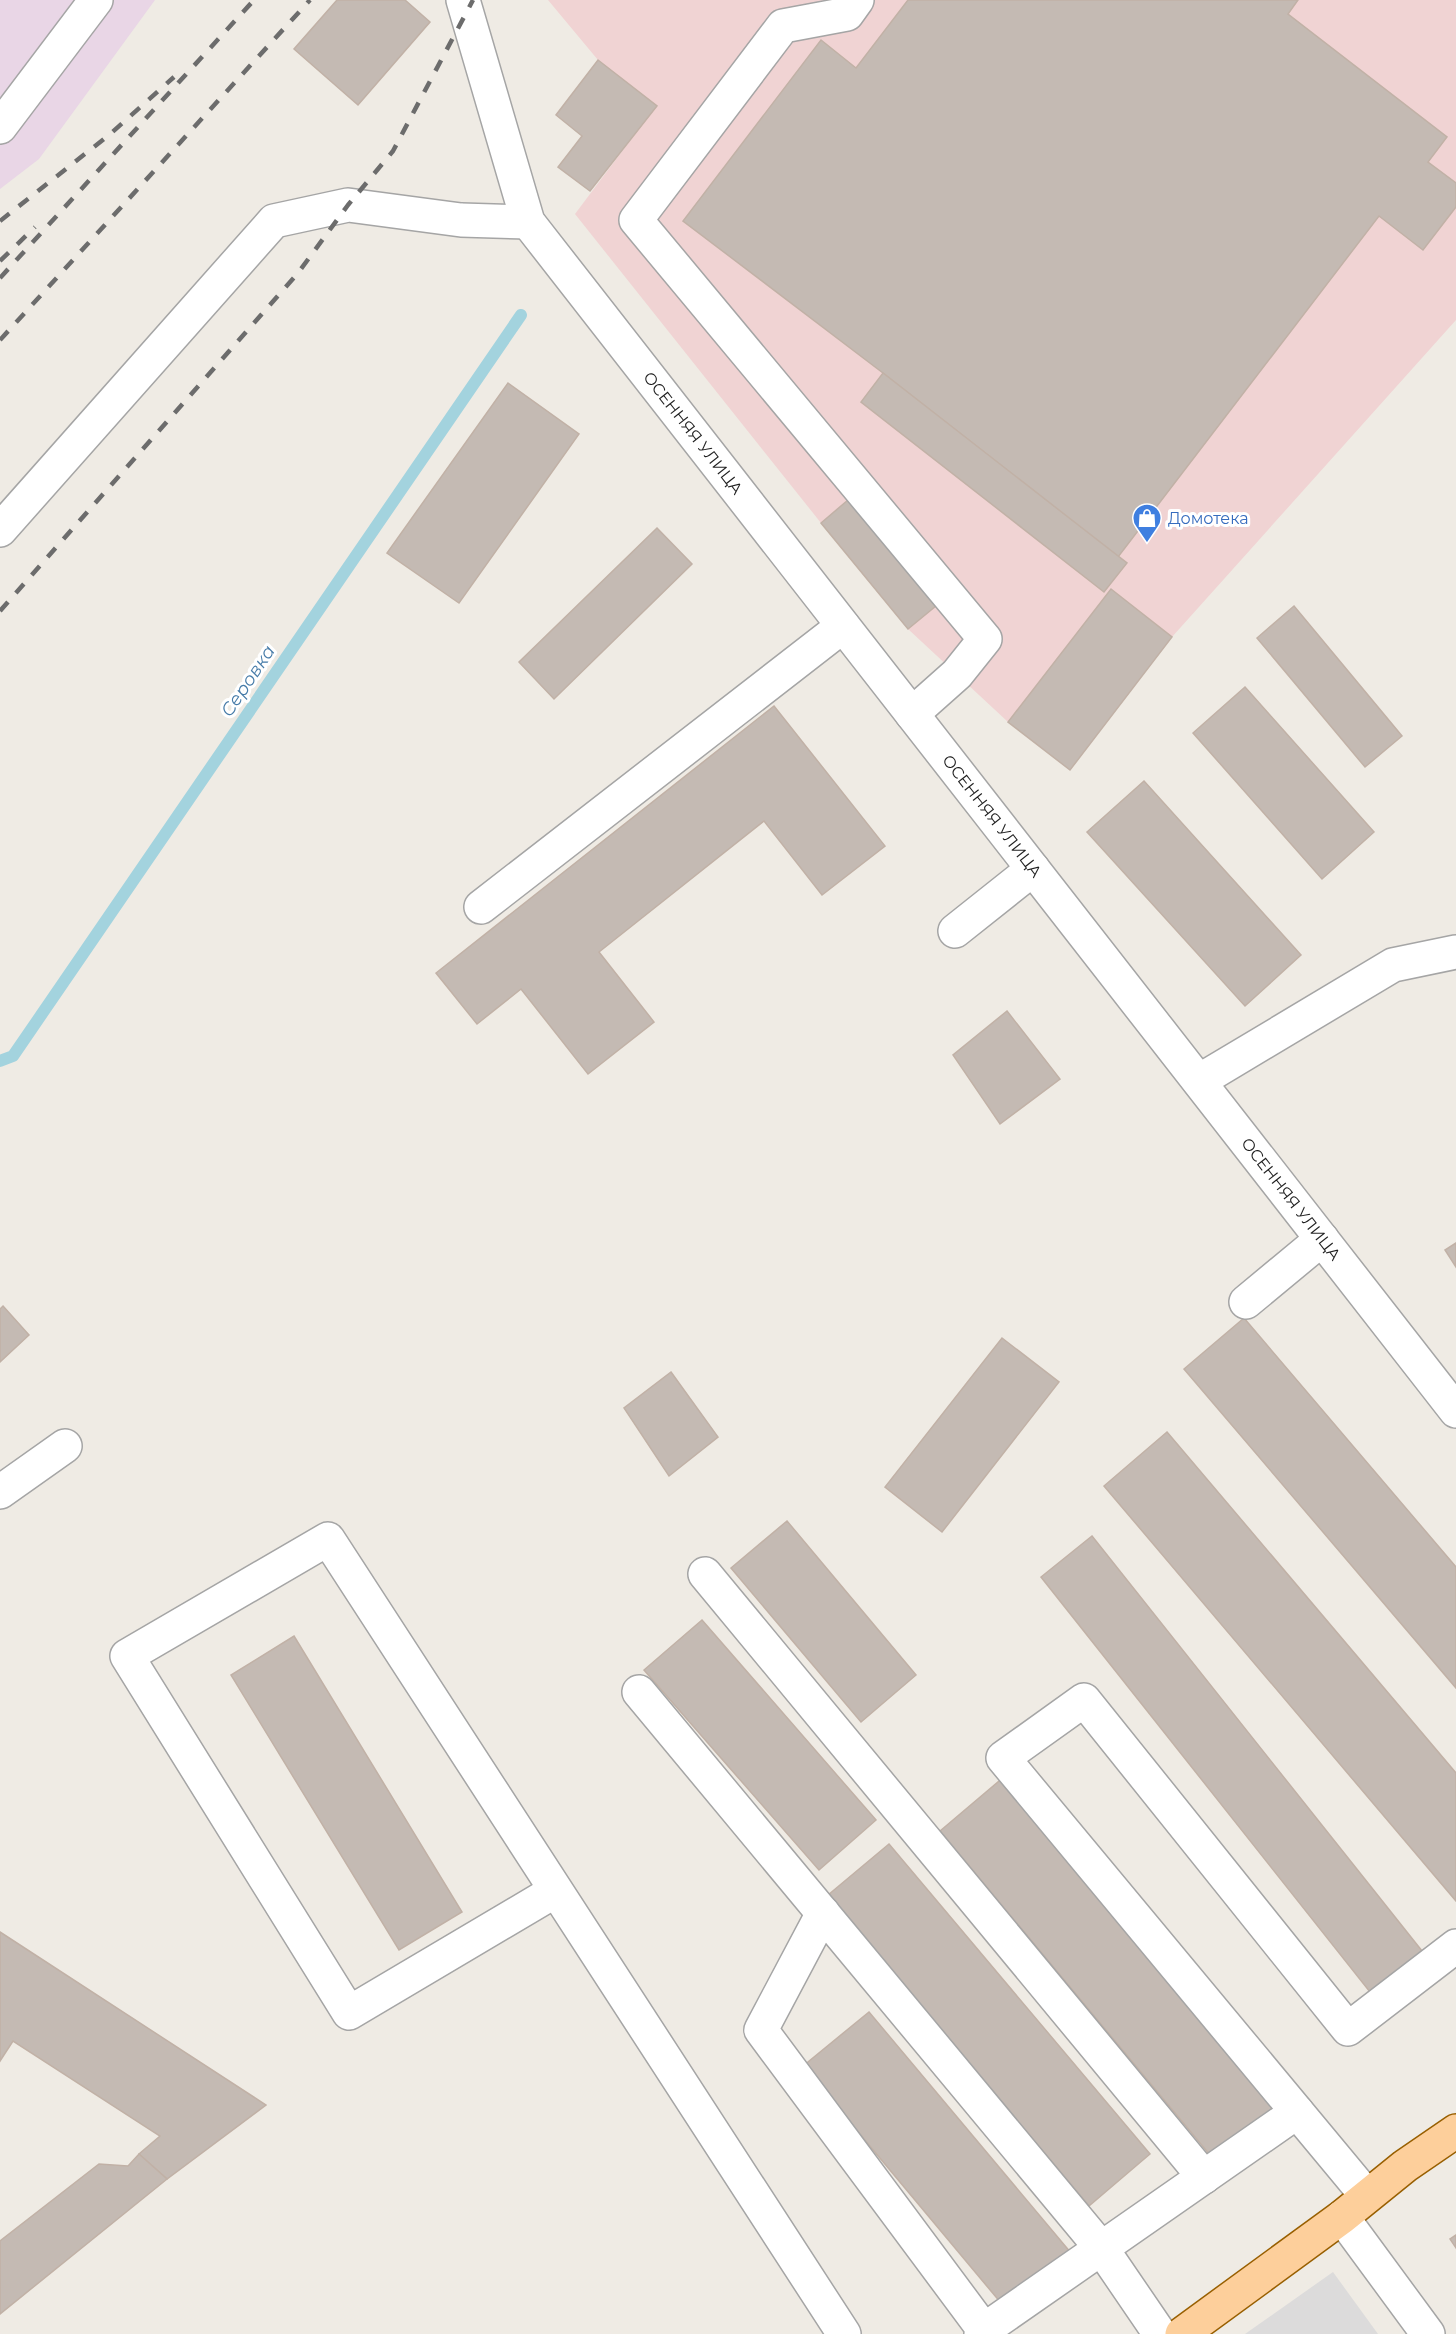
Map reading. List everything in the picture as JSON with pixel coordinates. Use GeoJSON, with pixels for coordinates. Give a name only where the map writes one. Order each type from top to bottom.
{"type":"FeatureCollection","features":[{"type":"Feature","properties":{"kind":"main road"},"geometry":{"type":"LineString","coordinates":[[1182,2334],[1342,2217],[1405,2166],[1456,2131]]}},
{"type":"Feature","properties":{"kind":"street"},"geometry":{"type":"LineString","coordinates":[[0,127],[96,0]]}},
{"type":"Feature","properties":{"kind":"street"},"geometry":{"type":"LineString","coordinates":[[0,530],[274,221],[348,205],[461,220],[528,222],[463,0]]}},
{"type":"Feature","properties":{"kind":"street"},"geometry":{"type":"LineString","coordinates":[[857,0],[847,14],[783,26],[636,220],[985,639],[957,674],[912,714]]}},
{"type":"Feature","properties":{"kind":"street","name":"ОСЕННЯЯ УЛИЦА"},"geometry":{"type":"LineString","coordinates":[[528,222],[1456,1411]]}},
{"type":"Feature","properties":{"kind":"street"},"geometry":{"type":"LineString","coordinates":[[481,907],[843,626]]}},
{"type":"Feature","properties":{"kind":"street"},"geometry":{"type":"LineString","coordinates":[[954,931],[1033,869]]}},
{"type":"Feature","properties":{"kind":"street"},"geometry":{"type":"LineString","coordinates":[[1199,1081],[1393,965],[1456,952]]}},
{"type":"Feature","properties":{"kind":"street"},"geometry":{"type":"LineString","coordinates":[[1246,1302],[1322,1239]]}},
{"type":"Feature","properties":{"kind":"street"},"geometry":{"type":"LineString","coordinates":[[0,1492],[65,1446]]}},
{"type":"Feature","properties":{"kind":"street"},"geometry":{"type":"LineString","coordinates":[[555,1891],[349,2013],[127,1656],[328,1539],[843,2334]]}},
{"type":"Feature","properties":{"kind":"street"},"geometry":{"type":"LineString","coordinates":[[705,1574],[1204,2177]]}},
{"type":"Feature","properties":{"kind":"street"},"geometry":{"type":"LineString","coordinates":[[639,1692],[1102,2249],[1160,2334]]}},
{"type":"Feature","properties":{"kind":"street"},"geometry":{"type":"LineString","coordinates":[[1367,2196],[1003,1758],[1084,1700],[1348,2029],[1456,1946]]}},
{"type":"Feature","properties":{"kind":"street"},"geometry":{"type":"LineString","coordinates":[[823,1913],[761,2030],[982,2332],[1297,2112]]}},
{"type":"Feature","properties":{"kind":"street"},"geometry":{"type":"LineString","coordinates":[[1342,2217],[1428,2334]]}},
{"type":"Feature","properties":{"kind":"shaded area"},"geometry":{"type":"Polygon","coordinates":[[[0,0],[155,0],[39,159],[0,189],[0,0]]]}},
{"type":"Feature","properties":{"kind":"shaded area"},"geometry":{"type":"Polygon","coordinates":[[[548,0],[1456,0],[1456,320],[1172,637],[1070,770],[1008,722],[908,629],[575,214],[656,106],[598,60],[548,0]]]}},
{"type":"Feature","properties":{"kind":"shaded area"},"geometry":{"type":"Polygon","coordinates":[[[1333,2272],[1378,2334],[1245,2334],[1333,2272]]]}},
{"type":"Feature","properties":{"kind":"building"},"geometry":{"type":"Polygon","coordinates":[[[337,0],[405,0],[430,22],[358,105],[294,49],[337,0]]]}},
{"type":"Feature","properties":{"kind":"building"},"geometry":{"type":"Polygon","coordinates":[[[908,0],[1298,0],[1288,14],[1447,137],[1428,162],[1456,183],[1456,207],[1423,250],[1379,216],[1118,557],[883,373],[683,221],[821,40],[856,68],[908,0]]]}},
{"type":"Feature","properties":{"kind":"building"},"geometry":{"type":"Polygon","coordinates":[[[598,60],[657,106],[590,191],[558,167],[582,136],[556,115],[598,60]]]}},
{"type":"Feature","properties":{"kind":"building"},"geometry":{"type":"Polygon","coordinates":[[[883,373],[1127,563],[1104,592],[861,402],[883,373]]]}},
{"type":"Feature","properties":{"kind":"building"},"geometry":{"type":"Polygon","coordinates":[[[508,383],[579,434],[459,603],[387,553],[508,383]]]}},
{"type":"Feature","properties":{"kind":"building"},"geometry":{"type":"Polygon","coordinates":[[[848,500],[936,606],[908,629],[821,523],[848,500]]]}},
{"type":"Feature","properties":{"kind":"building"},"geometry":{"type":"Polygon","coordinates":[[[657,528],[692,564],[554,699],[519,662],[657,528]]]}},
{"type":"Feature","properties":{"kind":"building"},"geometry":{"type":"Polygon","coordinates":[[[1111,589],[1172,637],[1070,770],[1008,722],[1111,589]]]}},
{"type":"Feature","properties":{"kind":"building"},"geometry":{"type":"Polygon","coordinates":[[[1294,606],[1402,736],[1365,767],[1257,638],[1294,606]]]}},
{"type":"Feature","properties":{"kind":"building"},"geometry":{"type":"Polygon","coordinates":[[[1245,687],[1374,832],[1322,879],[1193,733],[1245,687]]]}},
{"type":"Feature","properties":{"kind":"building"},"geometry":{"type":"Polygon","coordinates":[[[774,706],[885,846],[822,895],[764,821],[599,952],[654,1022],[588,1074],[521,989],[477,1024],[436,973],[774,706]]]}},
{"type":"Feature","properties":{"kind":"building"},"geometry":{"type":"Polygon","coordinates":[[[1144,781],[1301,955],[1245,1006],[1087,832],[1144,781]]]}},
{"type":"Feature","properties":{"kind":"building"},"geometry":{"type":"Polygon","coordinates":[[[1007,1011],[1060,1079],[1000,1124],[953,1055],[1007,1011]]]}},
{"type":"Feature","properties":{"kind":"building"},"geometry":{"type":"Polygon","coordinates":[[[1456,1243],[1456,1267],[1445,1250],[1456,1243]]]}},
{"type":"Feature","properties":{"kind":"building"},"geometry":{"type":"Polygon","coordinates":[[[3,1306],[29,1335],[0,1362],[0,1309],[3,1306]]]}},
{"type":"Feature","properties":{"kind":"building"},"geometry":{"type":"Polygon","coordinates":[[[1244,1318],[1456,1567],[1456,1688],[1184,1369],[1244,1318]]]}},
{"type":"Feature","properties":{"kind":"building"},"geometry":{"type":"Polygon","coordinates":[[[1002,1338],[1059,1382],[942,1532],[885,1487],[1002,1338]]]}},
{"type":"Feature","properties":{"kind":"building"},"geometry":{"type":"Polygon","coordinates":[[[671,1372],[718,1437],[669,1476],[624,1408],[671,1372]]]}},
{"type":"Feature","properties":{"kind":"building"},"geometry":{"type":"Polygon","coordinates":[[[1167,1432],[1456,1773],[1456,1901],[1104,1486],[1167,1432]]]}},
{"type":"Feature","properties":{"kind":"building"},"geometry":{"type":"Polygon","coordinates":[[[787,1521],[916,1675],[861,1722],[731,1568],[787,1521]]]}},
{"type":"Feature","properties":{"kind":"building"},"geometry":{"type":"Polygon","coordinates":[[[1092,1536],[1422,1951],[1370,1992],[1041,1577],[1092,1536]]]}},
{"type":"Feature","properties":{"kind":"building"},"geometry":{"type":"Polygon","coordinates":[[[702,1620],[876,1820],[819,1870],[644,1670],[702,1620]]]}},
{"type":"Feature","properties":{"kind":"building"},"geometry":{"type":"Polygon","coordinates":[[[294,1636],[462,1912],[399,1950],[231,1675],[294,1636]]]}},
{"type":"Feature","properties":{"kind":"building"},"geometry":{"type":"Polygon","coordinates":[[[1005,1776],[1281,2106],[1215,2161],[940,1831],[1005,1776]]]}},
{"type":"Feature","properties":{"kind":"building"},"geometry":{"type":"Polygon","coordinates":[[[889,1844],[1150,2154],[1089,2206],[828,1895],[889,1844]]]}},
{"type":"Feature","properties":{"kind":"building"},"geometry":{"type":"Polygon","coordinates":[[[0,1932],[266,2105],[167,2179],[139,2154],[160,2136],[13,2041],[0,2061],[0,1932]]]}},
{"type":"Feature","properties":{"kind":"building"},"geometry":{"type":"Polygon","coordinates":[[[869,2012],[1071,2253],[1006,2309],[803,2066],[869,2012]]]}},
{"type":"Feature","properties":{"kind":"building"},"geometry":{"type":"Polygon","coordinates":[[[139,2154],[167,2179],[0,2314],[0,2241],[99,2164],[128,2166],[139,2154]]]}},
{"type":"Feature","properties":{"kind":"building"},"geometry":{"type":"Polygon","coordinates":[[[1456,2235],[1456,2248],[1450,2239],[1456,2235]]]}},
{"type":"Feature","properties":{"kind":"waterway","name":"Серовка"},"geometry":{"type":"LineString","coordinates":[[0,1061],[13,1056],[521,315]]}},
{"type":"Feature","properties":{"kind":"railway"},"geometry":{"type":"LineString","coordinates":[[0,278],[254,0]]}},
{"type":"Feature","properties":{"kind":"railway"},"geometry":{"type":"LineString","coordinates":[[0,340],[310,0]]}},
{"type":"Feature","properties":{"kind":"railway"},"geometry":{"type":"LineString","coordinates":[[0,611],[298,273],[348,205],[393,151],[473,0]]}},
{"type":"Feature","properties":{"kind":"railway"},"geometry":{"type":"LineString","coordinates":[[0,221],[109,135],[174,77]]}},
{"type":"Feature","properties":{"kind":"railway"},"geometry":{"type":"LineString","coordinates":[[0,261],[35,227]]}},
{"type":"Feature","properties":{"kind":"place","name":"Домотека"},"geometry":{"type":"Point","coordinates":[1147,544]}}]}
